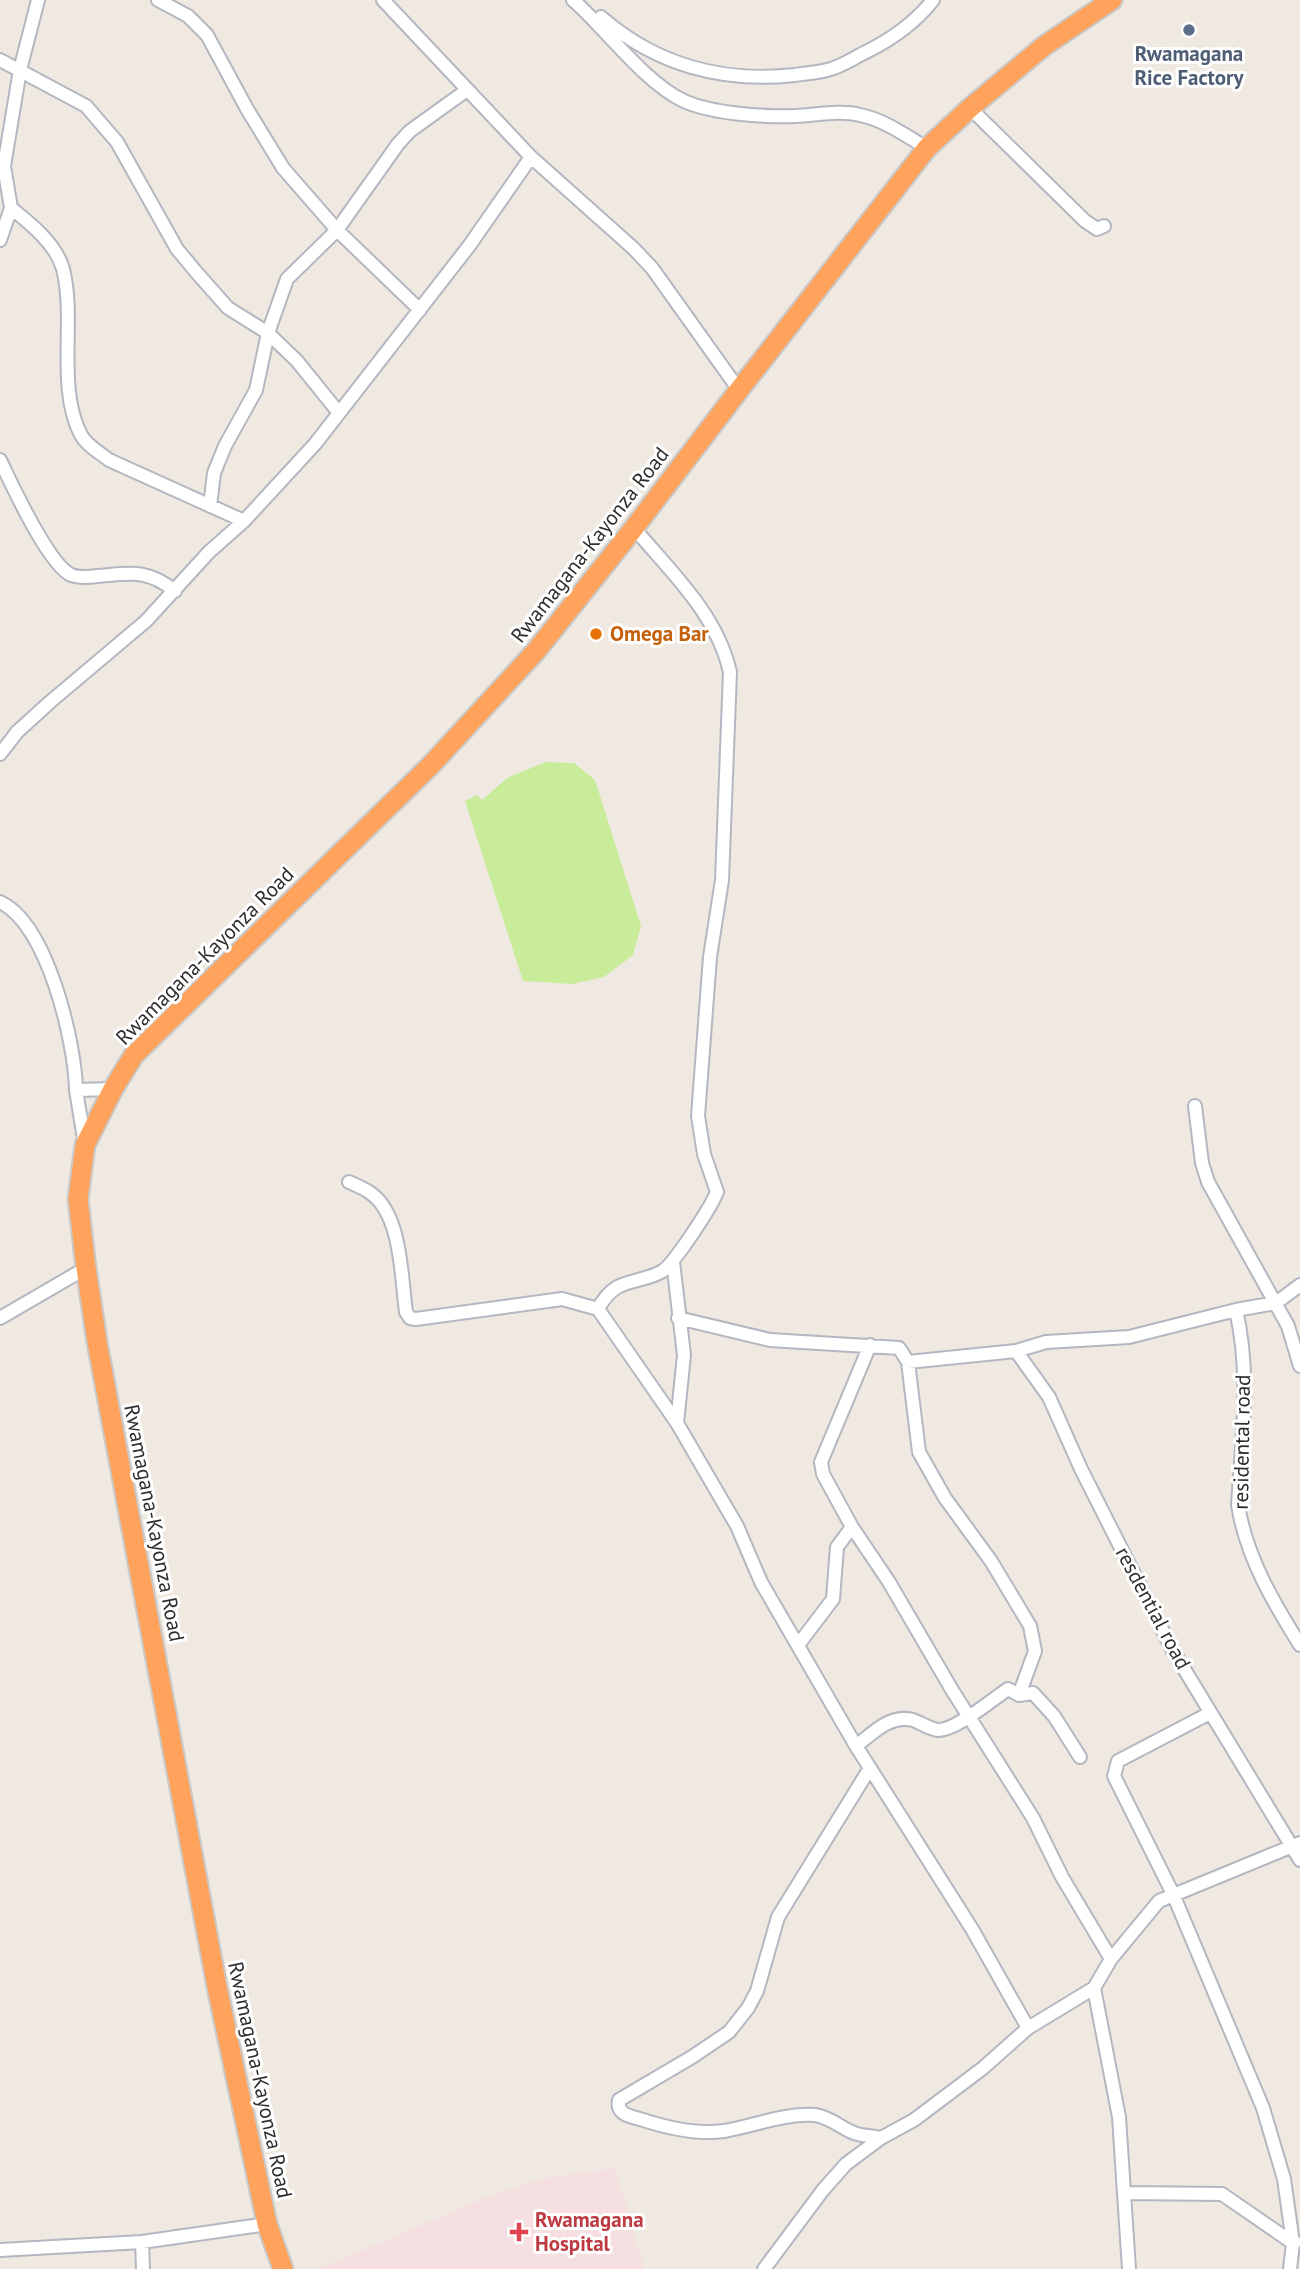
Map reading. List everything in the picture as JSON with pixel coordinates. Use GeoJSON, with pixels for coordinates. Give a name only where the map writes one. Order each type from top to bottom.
{"type":"FeatureCollection","features":[{"type":"Feature","properties":{"kind":"highway","name":"Rwamagana-Kayonza Road"},"geometry":{"type":"LineString","coordinates":[[283,2269],[267,2224],[215,1974],[99,1355],[78,1199],[85,1145],[113,1089],[134,1055],[468,727],[536,651],[927,148],[1044,46],[1112,0]]}},
{"type":"Feature","properties":{"kind":"street"},"geometry":{"type":"LineString","coordinates":[[0,240],[11,208],[2,165],[20,69],[38,0]]}},
{"type":"Feature","properties":{"kind":"street"},"geometry":{"type":"LineString","coordinates":[[158,0],[188,16],[207,35],[283,168],[337,230],[420,310]]}},
{"type":"Feature","properties":{"kind":"street"},"geometry":{"type":"LineString","coordinates":[[383,0],[531,157],[652,268],[739,390]]}},
{"type":"Feature","properties":{"kind":"street"},"geometry":{"type":"LineString","coordinates":[[583,4],[630,40],[675,62],[720,74],[762,78],[818,72],[837,67],[899,33],[933,0]]}},
{"type":"Feature","properties":{"kind":"street"},"geometry":{"type":"LineString","coordinates":[[583,4],[654,79],[688,103],[722,111],[765,115],[857,114],[874,118],[927,148]]}},
{"type":"Feature","properties":{"kind":"street"},"geometry":{"type":"LineString","coordinates":[[0,60],[86,106],[117,142],[177,249],[228,307],[268,333],[297,361],[339,413]]}},
{"type":"Feature","properties":{"kind":"street"},"geometry":{"type":"LineString","coordinates":[[210,506],[214,474],[225,446],[256,390],[268,333],[287,279],[337,230],[410,131],[467,90]]}},
{"type":"Feature","properties":{"kind":"street"},"geometry":{"type":"LineString","coordinates":[[970,108],[1091,227],[1097,229],[1104,226]]}},
{"type":"Feature","properties":{"kind":"street"},"geometry":{"type":"LineString","coordinates":[[0,754],[17,732],[146,621],[209,552],[244,522],[315,444],[469,246],[531,157]]}},
{"type":"Feature","properties":{"kind":"street"},"geometry":{"type":"LineString","coordinates":[[11,208],[55,250],[63,269],[68,313],[70,396],[81,435],[89,445],[109,460],[244,522]]}},
{"type":"Feature","properties":{"kind":"street"},"geometry":{"type":"LineString","coordinates":[[0,460],[37,530],[58,564],[71,575],[150,575],[175,591]]}},
{"type":"Feature","properties":{"kind":"street"},"geometry":{"type":"LineString","coordinates":[[598,1309],[606,1294],[627,1282],[663,1272],[673,1262],[718,1192],[704,1154],[698,1116],[710,957],[722,880],[730,672],[717,632],[674,572],[634,528]]}},
{"type":"Feature","properties":{"kind":"street"},"geometry":{"type":"LineString","coordinates":[[0,902],[11,907],[25,924],[46,961],[59,995],[76,1074],[85,1145]]}},
{"type":"Feature","properties":{"kind":"street"},"geometry":{"type":"LineString","coordinates":[[76,1090],[113,1089]]}},
{"type":"Feature","properties":{"kind":"street"},"geometry":{"type":"LineString","coordinates":[[1195,1106],[1202,1163],[1208,1182],[1288,1326],[1300,1366]]}},
{"type":"Feature","properties":{"kind":"street"},"geometry":{"type":"LineString","coordinates":[[349,1182],[371,1193],[390,1217],[395,1234],[406,1312],[410,1318],[471,1313],[562,1300],[598,1309],[677,1423],[737,1526],[761,1583],[856,1746],[972,1928],[1028,2028]]}},
{"type":"Feature","properties":{"kind":"street"},"geometry":{"type":"LineString","coordinates":[[673,1262],[684,1354],[677,1423]]}},
{"type":"Feature","properties":{"kind":"street"},"geometry":{"type":"LineString","coordinates":[[0,1318],[86,1268]]}},
{"type":"Feature","properties":{"kind":"street"},"geometry":{"type":"LineString","coordinates":[[908,1362],[1016,1351],[1046,1342],[1129,1337],[1236,1310],[1276,1303],[1300,1285]]}},
{"type":"Feature","properties":{"kind":"street","name":"residental road"},"geometry":{"type":"LineString","coordinates":[[1236,1310],[1242,1338],[1244,1373],[1238,1505],[1240,1519],[1265,1585],[1300,1645]]}},
{"type":"Feature","properties":{"kind":"street"},"geometry":{"type":"LineString","coordinates":[[678,1318],[770,1340],[899,1348],[908,1362],[919,1452],[944,1498],[991,1562],[1030,1626],[1035,1651],[1019,1695]]}},
{"type":"Feature","properties":{"kind":"street"},"geometry":{"type":"LineString","coordinates":[[870,1345],[821,1462],[823,1474],[852,1527],[889,1582],[1033,1818],[1062,1877],[1111,1959]]}},
{"type":"Feature","properties":{"kind":"street","name":"resdential road"},"geometry":{"type":"LineString","coordinates":[[1016,1351],[1049,1397],[1081,1469],[1172,1649],[1210,1713],[1296,1845],[1300,1860]]}},
{"type":"Feature","properties":{"kind":"street"},"geometry":{"type":"LineString","coordinates":[[798,1645],[833,1599],[837,1547],[852,1527]]}},
{"type":"Feature","properties":{"kind":"street"},"geometry":{"type":"LineString","coordinates":[[856,1746],[890,1720],[899,1718],[942,1730],[970,1717],[1008,1689],[1019,1695],[1033,1693],[1054,1716],[1080,1757]]}},
{"type":"Feature","properties":{"kind":"street"},"geometry":{"type":"LineString","coordinates":[[1210,1713],[1118,1761],[1114,1776],[1173,1894],[1263,2108],[1297,2241],[1290,2269]]}},
{"type":"Feature","properties":{"kind":"street"},"geometry":{"type":"LineString","coordinates":[[870,1768],[778,1917],[757,1991],[748,2008],[729,2032],[619,2100],[618,2106],[621,2112],[666,2127],[699,2132],[722,2131],[816,2115],[832,2120],[855,2133],[881,2138]]}},
{"type":"Feature","properties":{"kind":"street"},"geometry":{"type":"LineString","coordinates":[[764,2269],[823,2190],[846,2164],[983,2068],[1028,2028],[1094,1988],[1111,1959],[1159,1901],[1296,1845]]}},
{"type":"Feature","properties":{"kind":"street"},"geometry":{"type":"LineString","coordinates":[[1094,1988],[1119,2117],[1129,2269]]}},
{"type":"Feature","properties":{"kind":"street"},"geometry":{"type":"LineString","coordinates":[[1126,2193],[1222,2194],[1297,2241]]}},
{"type":"Feature","properties":{"kind":"street"},"geometry":{"type":"LineString","coordinates":[[0,2250],[142,2242],[267,2224]]}},
{"type":"Feature","properties":{"kind":"street"},"geometry":{"type":"LineString","coordinates":[[142,2242],[143,2269]]}},
{"type":"Feature","properties":{"kind":"shaded area","name":"Rwamagana Hospital"},"geometry":{"type":"Polygon","coordinates":[[[615,2168],[644,2269],[318,2269],[492,2195],[546,2178],[615,2168]]]}},
{"type":"Feature","properties":{"kind":"green space"},"geometry":{"type":"Polygon","coordinates":[[[546,762],[574,763],[595,780],[641,926],[633,955],[604,977],[572,984],[523,981],[465,801],[477,795],[482,800],[507,778],[546,762]]]}},
{"type":"Feature","properties":{"kind":"place","name":"Rwamagana Rice Factory"},"geometry":{"type":"Point","coordinates":[1189,30]}},
{"type":"Feature","properties":{"kind":"place","name":"Omega Bar"},"geometry":{"type":"Point","coordinates":[596,634]}},
{"type":"Feature","properties":{"kind":"place","name":"Rwamagana Hospital"},"geometry":{"type":"Point","coordinates":[519,2232]}}]}
